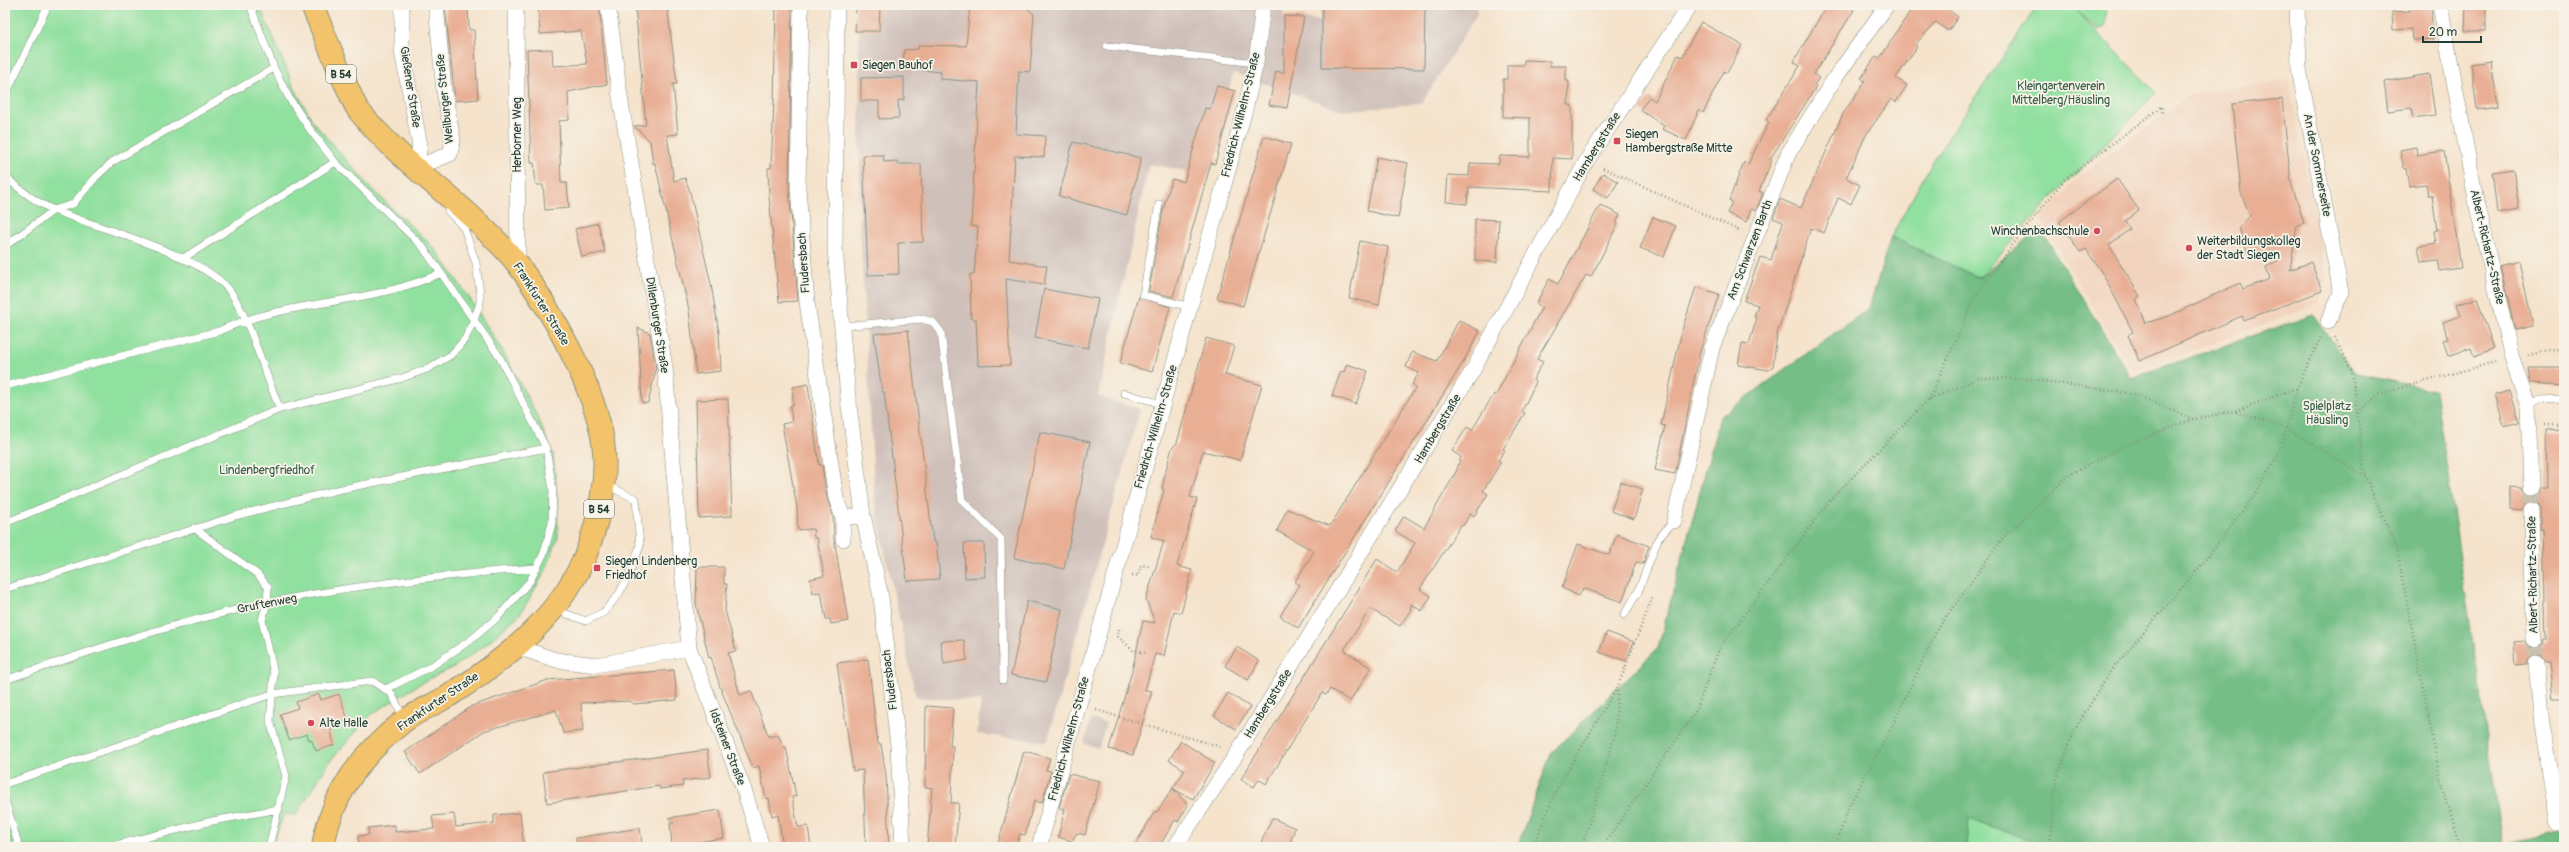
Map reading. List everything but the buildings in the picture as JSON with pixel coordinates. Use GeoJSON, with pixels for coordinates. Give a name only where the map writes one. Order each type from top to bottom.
{"type":"FeatureCollection","features":[{"type":"Feature","properties":{"kind":"main road","name":"Frankfurter Straße"},"geometry":{"type":"LineString","coordinates":[[312,5],[357,108],[382,137],[414,168],[455,202],[518,265],[566,342],[596,407],[604,444],[603,483],[598,516],[588,549],[573,581],[552,610],[517,647],[451,694],[405,721],[365,757],[343,786],[326,827],[323,847]]}},
{"type":"Feature","properties":{"kind":"street","name":"Gießener Straße"},"geometry":{"type":"LineString","coordinates":[[402,5],[402,51],[420,146],[414,168]]}},
{"type":"Feature","properties":{"kind":"street","name":"Weilburger Straße"},"geometry":{"type":"LineString","coordinates":[[414,168],[450,154],[453,140],[444,91],[436,5]]}},
{"type":"Feature","properties":{"kind":"street","name":"Herborner Weg"},"geometry":{"type":"LineString","coordinates":[[516,5],[518,265]]}},
{"type":"Feature","properties":{"kind":"street","name":"Dillenburger Straße"},"geometry":{"type":"LineString","coordinates":[[608,5],[620,97],[665,368],[689,648]]}},
{"type":"Feature","properties":{"kind":"street","name":"Fludersbach"},"geometry":{"type":"LineString","coordinates":[[801,5],[798,188],[807,302],[836,498],[844,518],[843,539]]}},
{"type":"Feature","properties":{"kind":"street","name":"Fludersbach"},"geometry":{"type":"LineString","coordinates":[[837,5],[835,248],[863,515],[881,597],[898,746],[903,847]]}},
{"type":"Feature","properties":{"kind":"street","name":"Hambergstraße"},"geometry":{"type":"LineString","coordinates":[[1175,847],[1238,752],[1473,370],[1587,160],[1690,5]]}},
{"type":"Feature","properties":{"kind":"street","name":"Am Schwarzen Barth"},"geometry":{"type":"LineString","coordinates":[[1674,521],[1712,348],[1788,154],[1833,81],[1887,5]]}},
{"type":"Feature","properties":{"kind":"street","name":"An der Sommerseite"},"geometry":{"type":"LineString","coordinates":[[2297,5],[2299,69],[2341,293],[2328,322]]}},
{"type":"Feature","properties":{"kind":"street","name":"Albert-Richartz-Straße"},"geometry":{"type":"LineString","coordinates":[[2440,5],[2478,211],[2512,358],[2528,406],[2531,488]]}},
{"type":"Feature","properties":{"kind":"street","name":"Friedrich-Wilhelm-Straße"},"geometry":{"type":"LineString","coordinates":[[1039,847],[1244,113],[1256,63],[1263,6]]}},
{"type":"Feature","properties":{"kind":"street","name":"Albert-Richartz-Straße"},"geometry":{"type":"LineString","coordinates":[[2531,510],[2534,640]]}},
{"type":"Feature","properties":{"kind":"street"},"geometry":{"type":"LineString","coordinates":[[844,518],[863,515]]}},
{"type":"Feature","properties":{"kind":"street"},"geometry":{"type":"LineString","coordinates":[[517,647],[556,660],[596,665],[689,648]]}},
{"type":"Feature","properties":{"kind":"street","name":"Idsteiner Straße"},"geometry":{"type":"LineString","coordinates":[[689,648],[744,790],[762,847]]}},
{"type":"Feature","properties":{"kind":"street"},"geometry":{"type":"LineString","coordinates":[[2536,663],[2542,725],[2558,823]]}},
{"type":"Feature","properties":{"kind":"lane"},"geometry":{"type":"LineString","coordinates":[[5,96],[48,5]]}},
{"type":"Feature","properties":{"kind":"lane"},"geometry":{"type":"LineString","coordinates":[[250,5],[274,68],[289,98],[335,162],[422,246],[499,356],[546,448],[553,490],[552,522],[537,568],[515,599],[472,639],[432,666],[386,690]]}},
{"type":"Feature","properties":{"kind":"lane"},"geometry":{"type":"LineString","coordinates":[[1236,5],[1263,6]]}},
{"type":"Feature","properties":{"kind":"lane"},"geometry":{"type":"LineString","coordinates":[[1107,46],[1256,63]]}},
{"type":"Feature","properties":{"kind":"lane"},"geometry":{"type":"LineString","coordinates":[[5,246],[54,210],[73,204],[96,177],[112,162],[274,68]]}},
{"type":"Feature","properties":{"kind":"lane"},"geometry":{"type":"LineString","coordinates":[[182,258],[335,162]]}},
{"type":"Feature","properties":{"kind":"lane"},"geometry":{"type":"LineString","coordinates":[[5,176],[26,195],[54,210],[182,258],[212,275],[232,293],[280,409]]}},
{"type":"Feature","properties":{"kind":"lane"},"geometry":{"type":"LineString","coordinates":[[5,523],[280,409],[402,378],[427,369],[451,355],[464,340],[474,320],[480,303],[476,263],[464,228],[448,211],[455,202]]}},
{"type":"Feature","properties":{"kind":"lane"},"geometry":{"type":"LineString","coordinates":[[1159,204],[1143,295],[1190,307]]}},
{"type":"Feature","properties":{"kind":"lane"},"geometry":{"type":"LineString","coordinates":[[5,386],[218,331],[244,319],[342,300],[425,280],[441,273]]}},
{"type":"Feature","properties":{"kind":"lane"},"geometry":{"type":"LineString","coordinates":[[842,326],[922,319],[933,322],[941,332],[962,500],[1001,539],[1003,680]]}},
{"type":"Feature","properties":{"kind":"lane"},"geometry":{"type":"LineString","coordinates":[[1124,393],[1162,404]]}},
{"type":"Feature","properties":{"kind":"lane"},"geometry":{"type":"LineString","coordinates":[[2528,406],[2540,400],[2564,399]]}},
{"type":"Feature","properties":{"kind":"lane"},"geometry":{"type":"LineString","coordinates":[[5,589],[194,528],[337,490],[546,448]]}},
{"type":"Feature","properties":{"kind":"lane"},"geometry":{"type":"LineString","coordinates":[[552,610],[562,611],[586,620],[604,612],[619,594],[630,572],[640,546],[636,499],[603,483]]}},
{"type":"Feature","properties":{"kind":"lane"},"geometry":{"type":"LineString","coordinates":[[1624,616],[1638,592],[1658,539],[1674,521]]}},
{"type":"Feature","properties":{"kind":"lane"},"geometry":{"type":"LineString","coordinates":[[194,528],[257,574],[268,587],[267,603],[262,620],[274,674],[270,721],[286,776],[269,847]]}},
{"type":"Feature","properties":{"kind":"lane","name":"Gruftenweg"},"geometry":{"type":"LineString","coordinates":[[5,680],[158,630],[267,603],[412,580],[537,568]]}},
{"type":"Feature","properties":{"kind":"lane"},"geometry":{"type":"LineString","coordinates":[[5,784],[272,694],[372,681],[391,694],[405,721]]}},
{"type":"Feature","properties":{"kind":"lane"},"geometry":{"type":"LineString","coordinates":[[5,800],[19,847]]}},
{"type":"Feature","properties":{"kind":"lane"},"geometry":{"type":"LineString","coordinates":[[108,847],[212,820],[279,809]]}},
{"type":"Feature","properties":{"kind":"path"},"geometry":{"type":"LineString","coordinates":[[1602,847],[1696,711],[1719,649],[1830,500],[1928,400],[1976,297],[2011,247],[2063,181],[2162,106],[2162,115]]}},
{"type":"Feature","properties":{"kind":"path"},"geometry":{"type":"LineString","coordinates":[[1621,176],[1721,223]]}},
{"type":"Feature","properties":{"kind":"path"},"geometry":{"type":"LineString","coordinates":[[2050,847],[2056,781],[2074,731],[2109,673],[2202,564],[2254,496],[2281,449],[2285,428],[2297,388],[2328,322]]}},
{"type":"Feature","properties":{"kind":"path"},"geometry":{"type":"LineString","coordinates":[[2328,322],[2352,372],[2365,476],[2397,549],[2442,788],[2460,847]]}},
{"type":"Feature","properties":{"kind":"path"},"geometry":{"type":"LineString","coordinates":[[2559,349],[2564,348]]}},
{"type":"Feature","properties":{"kind":"path"},"geometry":{"type":"LineString","coordinates":[[2358,413],[2379,394],[2439,377]]}},
{"type":"Feature","properties":{"kind":"path"},"geometry":{"type":"LineString","coordinates":[[1928,400],[1979,378],[2030,379],[2133,394],[2192,419]]}},
{"type":"Feature","properties":{"kind":"path"},"geometry":{"type":"LineString","coordinates":[[1835,847],[1850,806],[1892,726],[1937,630],[2002,539],[2069,475],[2122,446],[2192,419],[2236,412],[2297,388]]}},
{"type":"Feature","properties":{"kind":"path"},"geometry":{"type":"LineString","coordinates":[[2236,412],[2285,428],[2365,476]]}},
{"type":"Feature","properties":{"kind":"path"},"geometry":{"type":"LineString","coordinates":[[1138,576],[1141,565],[1150,566]]}},
{"type":"Feature","properties":{"kind":"path"},"geometry":{"type":"LineString","coordinates":[[1533,847],[1557,788],[1618,686],[1655,590]]}},
{"type":"Feature","properties":{"kind":"path"},"geometry":{"type":"LineString","coordinates":[[1119,627],[1117,636],[1133,650],[1147,653]]}},
{"type":"Feature","properties":{"kind":"path"},"geometry":{"type":"LineString","coordinates":[[1582,847],[1615,735],[1618,686]]}},
{"type":"Feature","properties":{"kind":"path"},"geometry":{"type":"LineString","coordinates":[[1078,704],[1238,752]]}},
{"type":"Feature","properties":{"kind":"shaded area"},"geometry":{"type":"Polygon","coordinates":[[[859,5],[1284,5],[1283,18],[1358,22],[1358,5],[1476,5],[1477,14],[1422,103],[1344,111],[1233,73],[1209,175],[1149,164],[1098,396],[1140,409],[1047,742],[977,734],[981,701],[916,697],[875,505],[860,227],[859,5]]]}},
{"type":"Feature","properties":{"kind":"shaded area","name":"Weiterbildungskolleg der Stadt Siegen"},"geometry":{"type":"Polygon","coordinates":[[[2289,80],[2326,276],[2319,304],[2133,372],[2040,220],[2079,176],[2190,95],[2289,80]]]}},
{"type":"Feature","properties":{"kind":"shaded area"},"geometry":{"type":"Polygon","coordinates":[[[1091,719],[1106,723],[1099,748],[1084,744],[1091,719]]]}},
{"type":"Feature","properties":{"kind":"green space","name":"Lindenbergfriedhof"},"geometry":{"type":"Polygon","coordinates":[[[5,5],[259,5],[294,87],[313,122],[371,188],[435,249],[470,299],[505,355],[534,410],[553,454],[557,499],[558,537],[545,572],[520,614],[485,645],[454,667],[421,683],[372,714],[330,761],[296,815],[284,814],[271,847],[5,847],[5,5]]]}},
{"type":"Feature","properties":{"kind":"green space","name":"Kleingartenverein Mittelberg/Häusling"},"geometry":{"type":"Polygon","coordinates":[[[2038,5],[2107,5],[2105,26],[2099,30],[2077,11],[2156,93],[2043,207],[1979,278],[1891,237],[1934,159],[2038,5]]]}},
{"type":"Feature","properties":{"kind":"green space","name":"Spielplatz Häusling"},"geometry":{"type":"Polygon","coordinates":[[[2040,228],[2131,378],[2313,315],[2356,374],[2435,390],[2503,845],[2564,832],[2564,847],[2051,847],[1969,819],[1967,847],[1517,847],[1551,753],[1658,648],[1720,417],[1869,308],[1891,237],[1979,278],[2040,228]]]}},
{"type":"Feature","properties":{"kind":"green space"},"geometry":{"type":"Polygon","coordinates":[[[1969,819],[2051,847],[1967,847],[1969,819]]]}},
{"type":"Feature","properties":{"kind":"tunnel"},"geometry":{"type":"LineString","coordinates":[[2531,488],[2531,510]]}},
{"type":"Feature","properties":{"kind":"tunnel"},"geometry":{"type":"LineString","coordinates":[[2534,640],[2536,663]]}},
{"type":"Feature","properties":{"kind":"place","name":"Siegen Bauhof"},"geometry":{"type":"Point","coordinates":[854,65]}},
{"type":"Feature","properties":{"kind":"place","name":"Siegen Hambergstraße Mitte"},"geometry":{"type":"Point","coordinates":[1617,141]}},
{"type":"Feature","properties":{"kind":"place","name":"Winchenbachschule"},"geometry":{"type":"Point","coordinates":[2097,231]}},
{"type":"Feature","properties":{"kind":"place","name":"Weiterbildungskolleg der Stadt Siegen"},"geometry":{"type":"Point","coordinates":[2189,248]}},
{"type":"Feature","properties":{"kind":"place","name":"Siegen Lindenberg Friedhof"},"geometry":{"type":"Point","coordinates":[597,568]}},
{"type":"Feature","properties":{"kind":"place","name":"Alte Halle"},"geometry":{"type":"Point","coordinates":[311,723]}}]}
